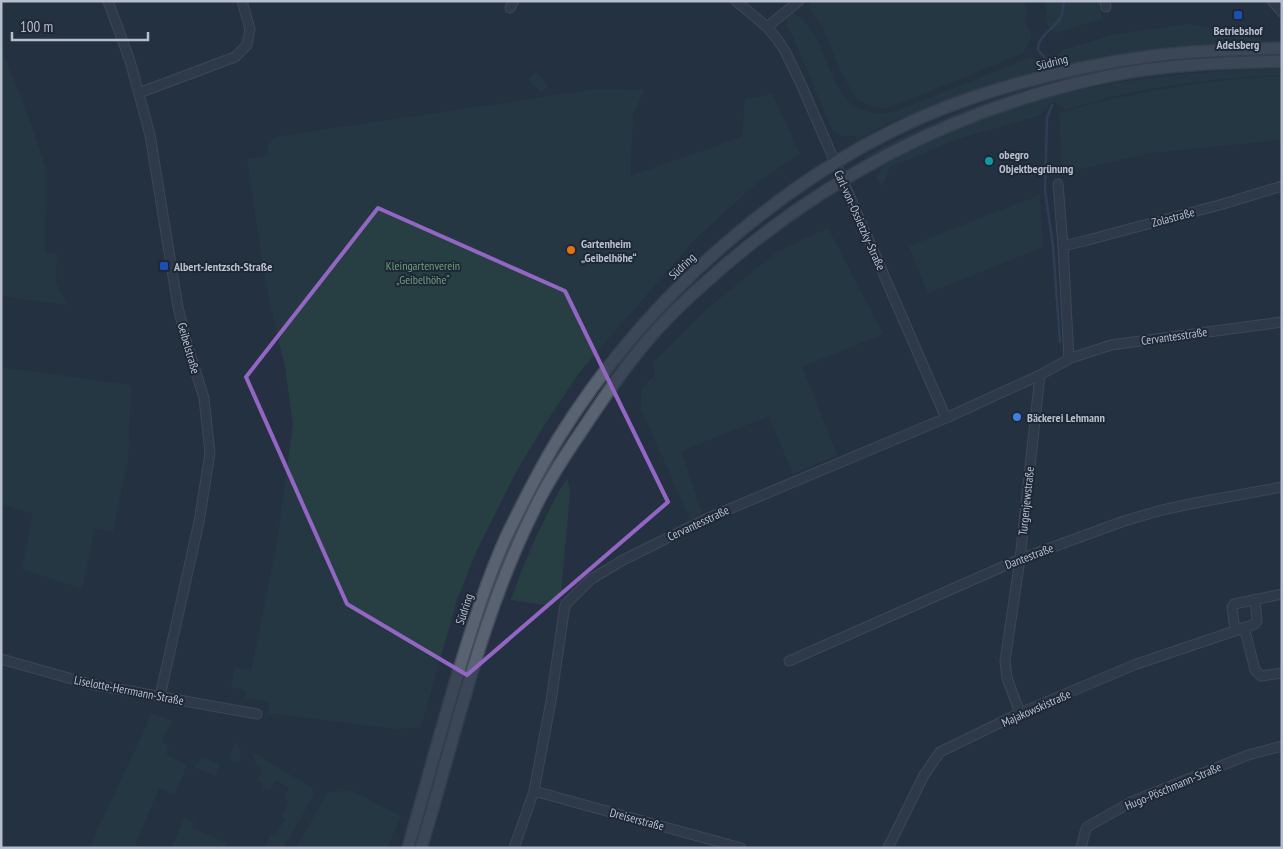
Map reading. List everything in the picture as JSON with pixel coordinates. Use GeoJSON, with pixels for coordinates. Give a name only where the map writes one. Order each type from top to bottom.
{"type":"FeatureCollection","features":[{"type":"Feature","properties":{"kind":"main road","name":"Südring"},"geometry":{"type":"LineString","coordinates":[[408,848],[446,712],[487,582],[520,509],[559,437],[596,384],[656,311],[694,273],[747,226],[785,197],[835,164],[858,149],[946,108],[982,95],[1050,76],[1109,63],[1152,56],[1224,50],[1282,48]]}},
{"type":"Feature","properties":{"kind":"main road"},"geometry":{"type":"LineString","coordinates":[[421,848],[459,715],[498,593],[535,506],[561,462],[616,379],[654,333],[698,288],[790,214],[842,180],[898,148],[956,123],[1018,99],[1112,75],[1153,69],[1224,63],[1282,61]]}},
{"type":"Feature","properties":{"kind":"street","name":"Geibelstraße"},"geometry":{"type":"LineString","coordinates":[[108,1],[140,93],[150,136],[178,307],[204,398],[210,453],[187,580],[160,696]]}},
{"type":"Feature","properties":{"kind":"street"},"geometry":{"type":"LineString","coordinates":[[140,93],[235,57],[247,45],[250,29],[242,1]]}},
{"type":"Feature","properties":{"kind":"street","name":"Carl-von-Ossietzky-Straße"},"geometry":{"type":"LineString","coordinates":[[736,1],[767,27],[785,51],[946,418]]}},
{"type":"Feature","properties":{"kind":"street"},"geometry":{"type":"LineString","coordinates":[[767,27],[799,1]]}},
{"type":"Feature","properties":{"kind":"street"},"geometry":{"type":"LineString","coordinates":[[1272,1],[1282,12]]}},
{"type":"Feature","properties":{"kind":"street"},"geometry":{"type":"LineString","coordinates":[[1058,184],[1069,359]]}},
{"type":"Feature","properties":{"kind":"street","name":"Zolastraße"},"geometry":{"type":"LineString","coordinates":[[1063,246],[1223,204],[1282,186]]}},
{"type":"Feature","properties":{"kind":"street","name":"Cervantesstraße"},"geometry":{"type":"LineString","coordinates":[[514,848],[534,791],[551,701],[565,605],[590,580],[624,560],[708,518],[946,418],[1040,375],[1069,359],[1111,345],[1282,322]]}},
{"type":"Feature","properties":{"kind":"street","name":"Turgenjewstraße"},"geometry":{"type":"LineString","coordinates":[[1020,714],[1008,682],[1005,661],[1020,559],[1040,375]]}},
{"type":"Feature","properties":{"kind":"street","name":"Dantestraße"},"geometry":{"type":"LineString","coordinates":[[789,661],[1020,559],[1124,521],[1162,510],[1282,487]]}},
{"type":"Feature","properties":{"kind":"street"},"geometry":{"type":"LineString","coordinates":[[1282,594],[1232,605],[1255,670],[1261,676],[1282,673]]}},
{"type":"Feature","properties":{"kind":"street"},"geometry":{"type":"LineString","coordinates":[[1240,629],[1255,624],[1257,621],[1255,599]]}},
{"type":"Feature","properties":{"kind":"street","name":"Majakowskistraße"},"geometry":{"type":"LineString","coordinates":[[888,848],[924,775],[940,752],[1020,714],[1134,664],[1240,629]]}},
{"type":"Feature","properties":{"kind":"street","name":"Liselotte-Herrmann-Straße"},"geometry":{"type":"LineString","coordinates":[[1,659],[90,684],[257,714]]}},
{"type":"Feature","properties":{"kind":"street","name":"Hugo-Pöschmann-Straße"},"geometry":{"type":"LineString","coordinates":[[1081,848],[1088,827],[1133,801],[1248,755],[1282,746]]}},
{"type":"Feature","properties":{"kind":"street","name":"Dreiserstraße"},"geometry":{"type":"LineString","coordinates":[[534,791],[741,848]]}},
{"type":"Feature","properties":{"kind":"highlighted area"},"geometry":{"type":"Polygon","coordinates":[[[378,208],[565,291],[668,502],[467,675],[347,604],[246,377],[378,208]]]}},
{"type":"Feature","properties":{"kind":"green space"},"geometry":{"type":"Polygon","coordinates":[[[814,1],[1025,1],[1027,10],[1024,19],[1032,36],[1023,53],[899,104],[884,108],[871,106],[858,101],[842,74],[823,28],[808,6],[814,1]]]}},
{"type":"Feature","properties":{"kind":"green space"},"geometry":{"type":"Polygon","coordinates":[[[1045,1],[1100,1],[1102,19],[1056,33],[1048,26],[1045,1]]]}},
{"type":"Feature","properties":{"kind":"green space"},"geometry":{"type":"Polygon","coordinates":[[[793,13],[807,25],[818,41],[841,92],[853,105],[870,112],[894,112],[1031,57],[1044,64],[1052,63],[1063,50],[1115,34],[1191,24],[1277,43],[1177,48],[920,113],[890,122],[857,140],[854,135],[846,136],[834,131],[830,125],[793,37],[786,26],[787,20],[793,13]]]}},
{"type":"Feature","properties":{"kind":"green space"},"geometry":{"type":"Polygon","coordinates":[[[2,49],[35,135],[46,170],[45,252],[57,255],[56,283],[68,305],[1,296],[2,49]]]}},
{"type":"Feature","properties":{"kind":"green space"},"geometry":{"type":"Polygon","coordinates":[[[1282,53],[1282,56],[1100,73],[1060,82],[993,103],[911,137],[866,160],[864,157],[954,114],[1017,91],[1082,73],[1156,61],[1282,53]]]}},
{"type":"Feature","properties":{"kind":"green space"},"geometry":{"type":"Polygon","coordinates":[[[1282,69],[1282,75],[1228,78],[1173,85],[1119,95],[1066,110],[1057,103],[1050,104],[1041,115],[957,139],[890,167],[882,187],[877,178],[882,166],[933,141],[1004,111],[1054,96],[1118,83],[1183,74],[1282,69]]]}},
{"type":"Feature","properties":{"kind":"green space"},"geometry":{"type":"Polygon","coordinates":[[[536,72],[548,86],[541,92],[528,79],[536,72]]]}},
{"type":"Feature","properties":{"kind":"green space"},"geometry":{"type":"Polygon","coordinates":[[[1282,76],[1282,140],[1151,153],[1063,173],[1059,113],[1169,88],[1282,76]]]}},
{"type":"Feature","properties":{"kind":"green space","name":"Kleingartenverein „Geibelhöhe“"},"geometry":{"type":"Polygon","coordinates":[[[597,89],[644,90],[633,116],[630,176],[742,137],[745,99],[772,94],[800,154],[760,180],[694,240],[579,373],[543,427],[515,474],[477,550],[457,600],[421,727],[398,729],[268,713],[270,702],[245,698],[247,691],[231,687],[235,668],[251,671],[277,542],[293,425],[285,367],[266,285],[247,159],[268,155],[268,146],[274,137],[597,89]]]}},
{"type":"Feature","properties":{"kind":"green space"},"geometry":{"type":"Polygon","coordinates":[[[1040,195],[1043,247],[928,293],[909,246],[1040,195]]]}},
{"type":"Feature","properties":{"kind":"green space"},"geometry":{"type":"Polygon","coordinates":[[[828,228],[883,334],[802,367],[837,455],[793,474],[769,416],[681,451],[702,513],[690,519],[641,409],[642,387],[655,376],[653,363],[707,309],[777,252],[828,228]]]}},
{"type":"Feature","properties":{"kind":"green space"},"geometry":{"type":"Polygon","coordinates":[[[1,367],[129,385],[131,387],[128,459],[113,532],[95,528],[82,589],[22,569],[33,514],[1,504],[1,367]]]}},
{"type":"Feature","properties":{"kind":"green space"},"geometry":{"type":"Polygon","coordinates":[[[568,480],[570,493],[561,594],[553,606],[511,600],[542,525],[565,481],[568,480]]]}},
{"type":"Feature","properties":{"kind":"green space"},"geometry":{"type":"Polygon","coordinates":[[[151,713],[172,721],[161,742],[169,746],[166,754],[187,765],[175,794],[159,788],[134,848],[89,848],[145,729],[151,713]]]}},
{"type":"Feature","properties":{"kind":"green space"},"geometry":{"type":"Polygon","coordinates":[[[235,742],[242,751],[238,762],[230,759],[235,742]]]}},
{"type":"Feature","properties":{"kind":"green space"},"geometry":{"type":"Polygon","coordinates":[[[252,752],[312,788],[314,795],[283,848],[265,847],[271,834],[275,836],[285,819],[281,816],[289,802],[284,798],[289,788],[276,780],[269,791],[263,788],[263,783],[258,780],[263,770],[257,766],[252,752]]]}},
{"type":"Feature","properties":{"kind":"green space"},"geometry":{"type":"Polygon","coordinates":[[[202,758],[220,764],[215,776],[194,767],[202,758]]]}},
{"type":"Feature","properties":{"kind":"green space"},"geometry":{"type":"Polygon","coordinates":[[[350,790],[401,816],[387,848],[296,848],[327,793],[350,790]]]}},
{"type":"Feature","properties":{"kind":"green space"},"geometry":{"type":"Polygon","coordinates":[[[184,818],[194,822],[192,828],[227,843],[226,848],[172,848],[184,818]]]}},
{"type":"Feature","properties":{"kind":"waterway"},"geometry":{"type":"LineString","coordinates":[[1046,59],[1038,50],[1038,45],[1061,17],[1064,1]]}},
{"type":"Feature","properties":{"kind":"waterway"},"geometry":{"type":"LineString","coordinates":[[1052,105],[1047,118],[1045,190],[1053,246],[1060,342]]}},
{"type":"Feature","properties":{"kind":"place","name":"Betriebshof Adelsberg"},"geometry":{"type":"Point","coordinates":[1238,15]}},
{"type":"Feature","properties":{"kind":"place","name":"obegro Objektbegrünung"},"geometry":{"type":"Point","coordinates":[989,161]}},
{"type":"Feature","properties":{"kind":"place","name":"Gartenheim „Geibelhöhe“"},"geometry":{"type":"Point","coordinates":[571,250]}},
{"type":"Feature","properties":{"kind":"place","name":"Albert-Jentzsch-Straße"},"geometry":{"type":"Point","coordinates":[164,266]}},
{"type":"Feature","properties":{"kind":"place","name":"Bäckerei Lehmann"},"geometry":{"type":"Point","coordinates":[1017,417]}}]}
